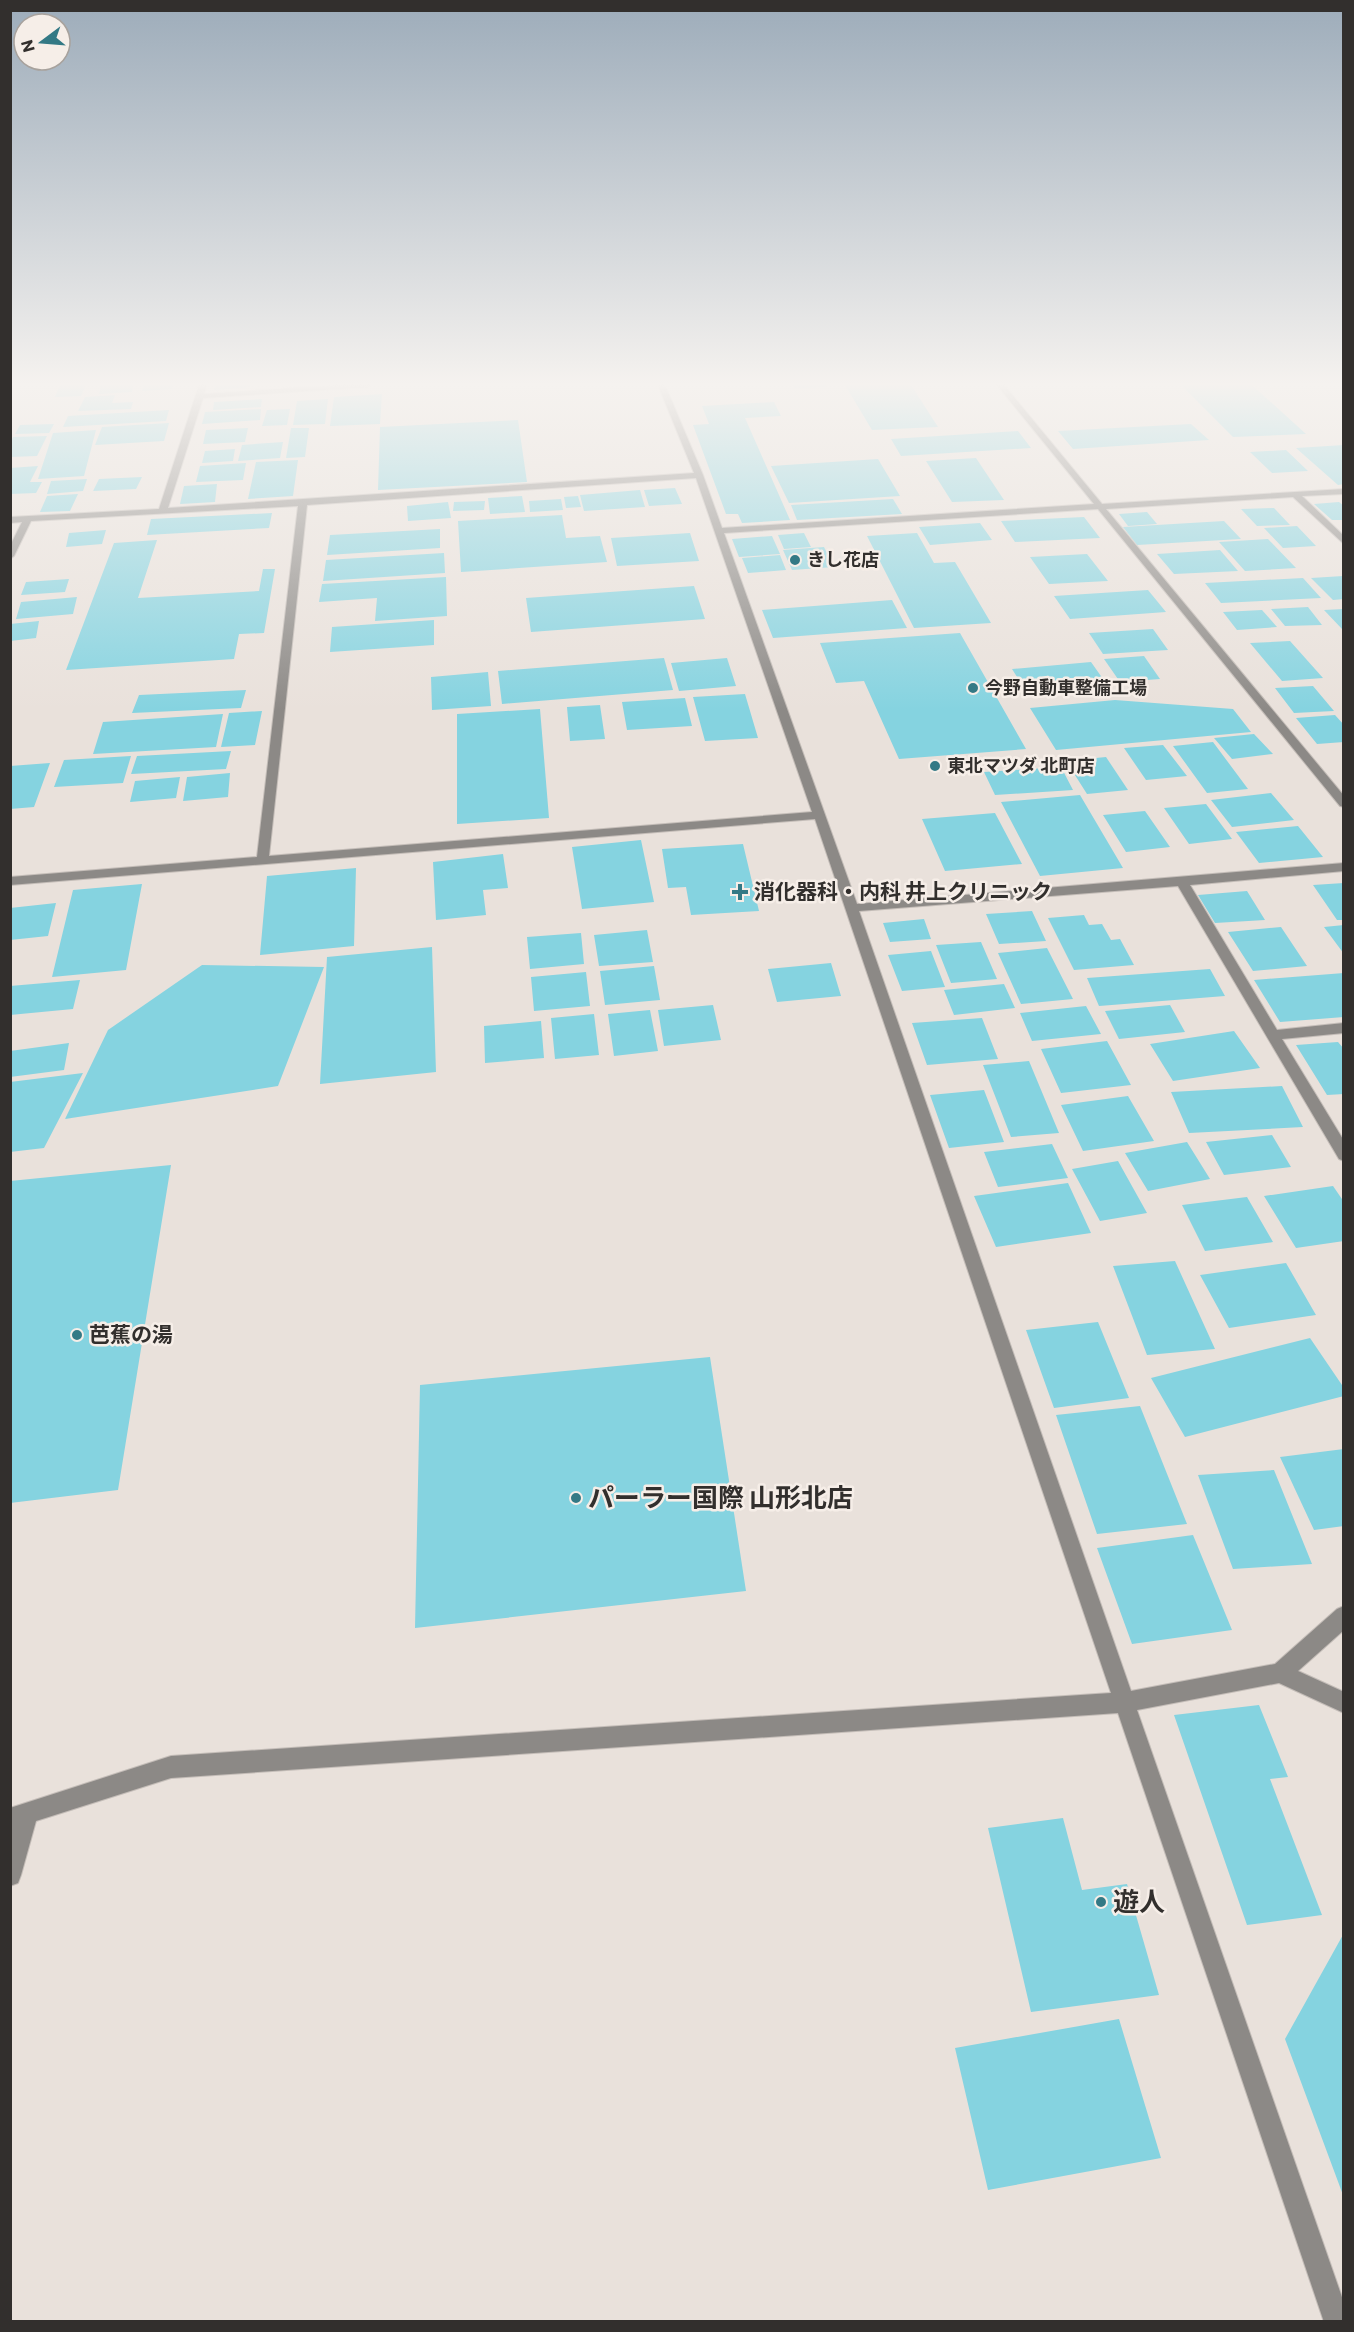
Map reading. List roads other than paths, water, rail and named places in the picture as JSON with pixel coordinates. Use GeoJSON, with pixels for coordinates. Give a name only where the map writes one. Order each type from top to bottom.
{"type":"FeatureCollection","features":[{"type":"Feature","properties":{"kind":"street"},"geometry":{"type":"LineString","coordinates":[[163,511],[169,494]]}},
{"type":"Feature","properties":{"kind":"street"},"geometry":{"type":"LineString","coordinates":[[10,520],[433,494]]}},
{"type":"Feature","properties":{"kind":"street"},"geometry":{"type":"LineString","coordinates":[[706,494],[852,908],[1337,2322]]}},
{"type":"Feature","properties":{"kind":"street"},"geometry":{"type":"LineString","coordinates":[[1088,494],[1344,804]]}},
{"type":"Feature","properties":{"kind":"street"},"geometry":{"type":"LineString","coordinates":[[719,531],[1295,494],[1344,542]]}},
{"type":"Feature","properties":{"kind":"street"},"geometry":{"type":"LineString","coordinates":[[263,859],[303,503]]}},
{"type":"Feature","properties":{"kind":"street"},"geometry":{"type":"LineString","coordinates":[[10,556],[28,519]]}},
{"type":"Feature","properties":{"kind":"street"},"geometry":{"type":"LineString","coordinates":[[10,880],[819,815]]}},
{"type":"Feature","properties":{"kind":"street"},"geometry":{"type":"LineString","coordinates":[[852,908],[1344,867]]}},
{"type":"Feature","properties":{"kind":"street"},"geometry":{"type":"LineString","coordinates":[[1182,882],[1344,1155]]}},
{"type":"Feature","properties":{"kind":"street"},"geometry":{"type":"LineString","coordinates":[[1272,1035],[1344,1028]]}},
{"type":"Feature","properties":{"kind":"street"},"geometry":{"type":"LineString","coordinates":[[10,1875],[19,1818],[171,1767],[1125,1702],[1280,1674],[1344,1616]]}},
{"type":"Feature","properties":{"kind":"street"},"geometry":{"type":"LineString","coordinates":[[1280,1674],[1344,1703]]}},
{"type":"Feature","properties":{"kind":"place","name":"きし花店"},"geometry":{"type":"Point","coordinates":[795,560]}},
{"type":"Feature","properties":{"kind":"place","name":"今野自動車整備工場"},"geometry":{"type":"Point","coordinates":[973,688]}},
{"type":"Feature","properties":{"kind":"place","name":"東北マツダ 北町店"},"geometry":{"type":"Point","coordinates":[935,766]}},
{"type":"Feature","properties":{"kind":"place","name":"消化器科・内科 井上クリニック"},"geometry":{"type":"Point","coordinates":[740,892]}},
{"type":"Feature","properties":{"kind":"place","name":"芭蕉の湯"},"geometry":{"type":"Point","coordinates":[77,1335]}},
{"type":"Feature","properties":{"kind":"place","name":"パーラー国際 山形北店"},"geometry":{"type":"Point","coordinates":[576,1498]}},
{"type":"Feature","properties":{"kind":"place","name":"遊人"},"geometry":{"type":"Point","coordinates":[1101,1902]}}]}
